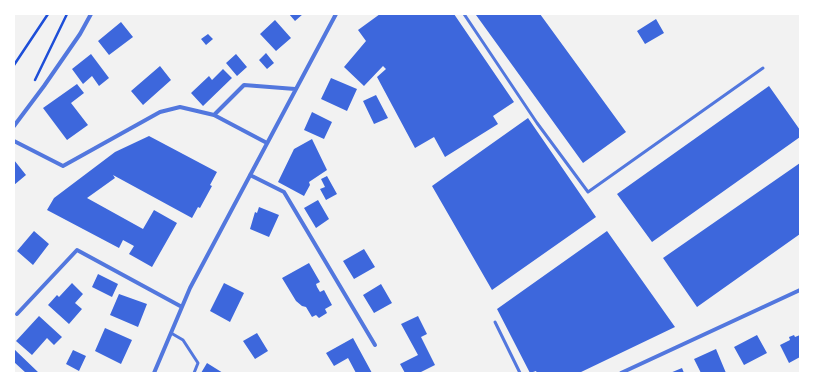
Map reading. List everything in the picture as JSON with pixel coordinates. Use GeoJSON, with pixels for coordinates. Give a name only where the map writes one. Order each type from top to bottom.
{"type":"FeatureCollection","features":[{"type":"Feature","properties":{"kind":"street"},"geometry":{"type":"LineString","coordinates":[[14,126],[80,34],[91,14]]}},
{"type":"Feature","properties":{"kind":"street"},"geometry":{"type":"LineString","coordinates":[[154,373],[190,288],[336,14]]}},
{"type":"Feature","properties":{"kind":"street"},"geometry":{"type":"LineString","coordinates":[[214,115],[244,85],[295,89]]}},
{"type":"Feature","properties":{"kind":"street"},"geometry":{"type":"LineString","coordinates":[[14,141],[62,166],[160,112],[180,107],[214,115],[267,143]]}},
{"type":"Feature","properties":{"kind":"street"},"geometry":{"type":"LineString","coordinates":[[250,175],[284,192],[375,345]]}},
{"type":"Feature","properties":{"kind":"street"},"geometry":{"type":"LineString","coordinates":[[17,314],[77,250],[182,307]]}},
{"type":"Feature","properties":{"kind":"street"},"geometry":{"type":"LineString","coordinates":[[621,373],[800,290]]}},
{"type":"Feature","properties":{"kind":"lane"},"geometry":{"type":"LineString","coordinates":[[464,14],[537,123],[588,192],[763,68]]}},
{"type":"Feature","properties":{"kind":"lane"},"geometry":{"type":"LineString","coordinates":[[495,322],[520,373]]}},
{"type":"Feature","properties":{"kind":"lane"},"geometry":{"type":"LineString","coordinates":[[171,333],[184,340],[198,363],[194,373]]}},
{"type":"Feature","properties":{"kind":"path"},"geometry":{"type":"LineString","coordinates":[[14,65],[48,14]]}},
{"type":"Feature","properties":{"kind":"path"},"geometry":{"type":"LineString","coordinates":[[32,85],[67,14]]}},
{"type":"Feature","properties":{"kind":"building"},"geometry":{"type":"Polygon","coordinates":[[[289,14],[303,14],[295,21],[289,14]]]}},
{"type":"Feature","properties":{"kind":"building"},"geometry":{"type":"Polygon","coordinates":[[[380,14],[454,14],[514,102],[493,116],[498,124],[445,157],[434,137],[415,148],[377,77],[386,69],[383,66],[364,86],[344,67],[366,41],[358,30],[380,14]]]}},
{"type":"Feature","properties":{"kind":"building"},"geometry":{"type":"Polygon","coordinates":[[[540,14],[626,132],[583,163],[476,15],[540,14]]]}},
{"type":"Feature","properties":{"kind":"building"},"geometry":{"type":"Polygon","coordinates":[[[656,19],[664,33],[645,44],[637,31],[656,19]]]}},
{"type":"Feature","properties":{"kind":"building"},"geometry":{"type":"Polygon","coordinates":[[[275,20],[291,38],[276,51],[260,34],[275,20]]]}},
{"type":"Feature","properties":{"kind":"building"},"geometry":{"type":"Polygon","coordinates":[[[121,22],[133,37],[109,55],[98,41],[121,22]]]}},
{"type":"Feature","properties":{"kind":"building"},"geometry":{"type":"Polygon","coordinates":[[[208,34],[213,39],[206,45],[201,39],[208,34]]]}},
{"type":"Feature","properties":{"kind":"building"},"geometry":{"type":"Polygon","coordinates":[[[266,53],[274,63],[267,69],[259,60],[266,53]]]}},
{"type":"Feature","properties":{"kind":"building"},"geometry":{"type":"Polygon","coordinates":[[[91,54],[109,78],[99,86],[92,76],[83,84],[72,69],[91,54]]]}},
{"type":"Feature","properties":{"kind":"building"},"geometry":{"type":"Polygon","coordinates":[[[236,54],[247,67],[237,76],[226,63],[236,54]]]}},
{"type":"Feature","properties":{"kind":"building"},"geometry":{"type":"Polygon","coordinates":[[[160,66],[171,80],[143,105],[131,91],[160,66]]]}},
{"type":"Feature","properties":{"kind":"building"},"geometry":{"type":"Polygon","coordinates":[[[223,69],[232,78],[203,106],[191,93],[209,76],[212,80],[223,69]]]}},
{"type":"Feature","properties":{"kind":"building"},"geometry":{"type":"Polygon","coordinates":[[[331,78],[357,89],[347,111],[321,99],[331,78]]]}},
{"type":"Feature","properties":{"kind":"building"},"geometry":{"type":"Polygon","coordinates":[[[77,84],[84,93],[71,103],[88,125],[67,140],[43,108],[77,84]]]}},
{"type":"Feature","properties":{"kind":"building"},"geometry":{"type":"Polygon","coordinates":[[[769,86],[800,130],[800,137],[652,242],[617,194],[769,86]]]}},
{"type":"Feature","properties":{"kind":"building"},"geometry":{"type":"Polygon","coordinates":[[[376,95],[388,118],[374,124],[363,101],[376,95]]]}},
{"type":"Feature","properties":{"kind":"building"},"geometry":{"type":"Polygon","coordinates":[[[312,112],[332,122],[324,139],[304,130],[312,112]]]}},
{"type":"Feature","properties":{"kind":"building"},"geometry":{"type":"Polygon","coordinates":[[[528,118],[596,217],[492,290],[432,186],[528,118]]]}},
{"type":"Feature","properties":{"kind":"building"},"geometry":{"type":"Polygon","coordinates":[[[149,136],[217,172],[210,185],[212,186],[200,208],[198,207],[192,218],[113,175],[115,178],[87,198],[143,229],[154,210],[177,223],[152,267],[129,254],[134,246],[123,240],[119,248],[47,210],[54,198],[115,152],[149,136]]]}},
{"type":"Feature","properties":{"kind":"building"},"geometry":{"type":"Polygon","coordinates":[[[312,139],[327,170],[309,182],[310,185],[304,196],[278,182],[294,149],[312,139]]]}},
{"type":"Feature","properties":{"kind":"building"},"geometry":{"type":"Polygon","coordinates":[[[14,160],[26,175],[14,185],[14,160]]]}},
{"type":"Feature","properties":{"kind":"building"},"geometry":{"type":"Polygon","coordinates":[[[800,163],[800,234],[697,307],[663,258],[800,163]]]}},
{"type":"Feature","properties":{"kind":"building"},"geometry":{"type":"Polygon","coordinates":[[[327,176],[337,194],[326,200],[320,189],[325,187],[321,179],[327,176]]]}},
{"type":"Feature","properties":{"kind":"building"},"geometry":{"type":"Polygon","coordinates":[[[318,200],[329,219],[316,228],[304,208],[318,200]]]}},
{"type":"Feature","properties":{"kind":"building"},"geometry":{"type":"Polygon","coordinates":[[[259,207],[279,215],[269,237],[250,229],[255,212],[257,213],[259,207]]]}},
{"type":"Feature","properties":{"kind":"building"},"geometry":{"type":"Polygon","coordinates":[[[34,231],[49,244],[33,265],[17,251],[34,231]]]}},
{"type":"Feature","properties":{"kind":"building"},"geometry":{"type":"Polygon","coordinates":[[[607,231],[675,327],[579,373],[537,373],[536,371],[530,373],[497,309],[607,231]]]}},
{"type":"Feature","properties":{"kind":"building"},"geometry":{"type":"Polygon","coordinates":[[[364,249],[375,267],[354,279],[343,261],[364,249]]]}},
{"type":"Feature","properties":{"kind":"building"},"geometry":{"type":"Polygon","coordinates":[[[309,263],[320,282],[316,284],[317,287],[320,292],[324,290],[332,305],[325,309],[327,313],[319,318],[316,315],[312,317],[306,307],[302,306],[296,301],[282,278],[309,263]]]}},
{"type":"Feature","properties":{"kind":"building"},"geometry":{"type":"Polygon","coordinates":[[[98,274],[118,284],[112,297],[92,287],[98,274]]]}},
{"type":"Feature","properties":{"kind":"building"},"geometry":{"type":"Polygon","coordinates":[[[72,283],[83,294],[75,303],[82,309],[69,324],[48,305],[57,295],[59,297],[72,283]]]}},
{"type":"Feature","properties":{"kind":"building"},"geometry":{"type":"Polygon","coordinates":[[[224,283],[244,293],[230,322],[210,311],[224,283]]]}},
{"type":"Feature","properties":{"kind":"building"},"geometry":{"type":"Polygon","coordinates":[[[381,284],[392,303],[374,313],[363,295],[381,284]]]}},
{"type":"Feature","properties":{"kind":"building"},"geometry":{"type":"Polygon","coordinates":[[[119,294],[147,304],[138,327],[110,315],[119,294]]]}},
{"type":"Feature","properties":{"kind":"building"},"geometry":{"type":"Polygon","coordinates":[[[39,316],[62,337],[54,345],[47,338],[32,355],[16,341],[39,316]]]}},
{"type":"Feature","properties":{"kind":"building"},"geometry":{"type":"Polygon","coordinates":[[[418,316],[427,334],[421,337],[435,365],[419,373],[405,373],[400,364],[418,355],[401,324],[418,316]]]}},
{"type":"Feature","properties":{"kind":"building"},"geometry":{"type":"Polygon","coordinates":[[[105,328],[132,340],[121,364],[95,351],[105,328]]]}},
{"type":"Feature","properties":{"kind":"building"},"geometry":{"type":"Polygon","coordinates":[[[257,333],[268,351],[255,359],[243,341],[257,333]]]}},
{"type":"Feature","properties":{"kind":"building"},"geometry":{"type":"Polygon","coordinates":[[[757,335],[767,353],[744,365],[734,347],[757,335]]]}},
{"type":"Feature","properties":{"kind":"building"},"geometry":{"type":"Polygon","coordinates":[[[794,335],[795,337],[800,335],[800,357],[789,363],[780,345],[790,340],[789,337],[794,335]]]}},
{"type":"Feature","properties":{"kind":"building"},"geometry":{"type":"Polygon","coordinates":[[[353,338],[372,373],[356,373],[348,358],[334,366],[326,353],[353,338]]]}},
{"type":"Feature","properties":{"kind":"building"},"geometry":{"type":"Polygon","coordinates":[[[14,349],[39,373],[26,373],[14,362],[14,349]]]}},
{"type":"Feature","properties":{"kind":"building"},"geometry":{"type":"Polygon","coordinates":[[[716,349],[726,373],[701,373],[694,359],[716,349]]]}},
{"type":"Feature","properties":{"kind":"building"},"geometry":{"type":"Polygon","coordinates":[[[73,350],[86,356],[79,371],[66,364],[73,350]]]}},
{"type":"Feature","properties":{"kind":"building"},"geometry":{"type":"Polygon","coordinates":[[[207,363],[223,373],[201,373],[207,363]]]}},
{"type":"Feature","properties":{"kind":"building"},"geometry":{"type":"Polygon","coordinates":[[[682,368],[684,373],[670,373],[682,368]]]}}]}
